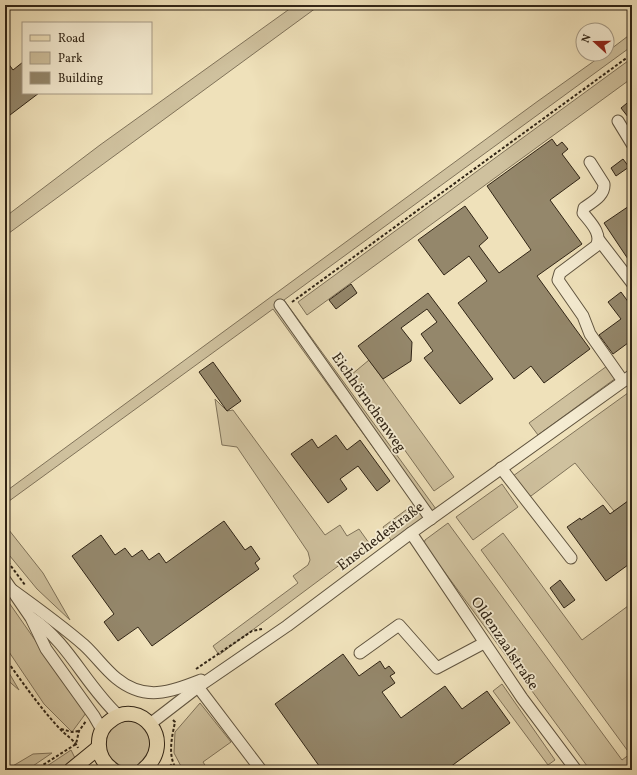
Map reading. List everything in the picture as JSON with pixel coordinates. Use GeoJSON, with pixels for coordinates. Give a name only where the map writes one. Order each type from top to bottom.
{"type":"FeatureCollection","features":[{"type":"Feature","properties":{"kind":"main road"},"geometry":{"type":"LineString","coordinates":[[107,769],[98,748],[102,730],[106,724],[119,716],[136,715],[150,724],[158,740],[158,748],[150,764],[143,770]]}},
{"type":"Feature","properties":{"kind":"main road"},"geometry":{"type":"LineString","coordinates":[[72,770],[98,748]]}},
{"type":"Feature","properties":{"kind":"street"},"geometry":{"type":"LineString","coordinates":[[618,122],[632,144]]}},
{"type":"Feature","properties":{"kind":"street"},"geometry":{"type":"LineString","coordinates":[[590,162],[605,188],[602,194],[583,210],[598,235],[599,240],[632,283]]}},
{"type":"Feature","properties":{"kind":"street"},"geometry":{"type":"LineString","coordinates":[[599,240],[596,246],[560,273],[558,280],[587,322],[590,334],[628,378]]}},
{"type":"Feature","properties":{"kind":"street","name":"Eichhörnchenweg"},"geometry":{"type":"LineString","coordinates":[[282,307],[431,519]]}},
{"type":"Feature","properties":{"kind":"street","name":"Enschedestraße"},"geometry":{"type":"LineString","coordinates":[[150,724],[198,688],[287,626],[411,533],[628,378]]}},
{"type":"Feature","properties":{"kind":"street"},"geometry":{"type":"LineString","coordinates":[[501,468],[571,558]]}},
{"type":"Feature","properties":{"kind":"street","name":"Oldenzaalstraße"},"geometry":{"type":"LineString","coordinates":[[411,533],[522,698],[576,770]]}},
{"type":"Feature","properties":{"kind":"street"},"geometry":{"type":"LineString","coordinates":[[8,584],[85,646],[115,678],[127,686],[141,692],[168,693],[219,673]]}},
{"type":"Feature","properties":{"kind":"street"},"geometry":{"type":"LineString","coordinates":[[8,584],[31,618],[46,648],[94,716],[102,730]]}},
{"type":"Feature","properties":{"kind":"street"},"geometry":{"type":"LineString","coordinates":[[31,618],[56,637],[108,706],[119,716]]}},
{"type":"Feature","properties":{"kind":"street"},"geometry":{"type":"LineString","coordinates":[[360,653],[399,625],[436,668],[484,643]]}},
{"type":"Feature","properties":{"kind":"street"},"geometry":{"type":"LineString","coordinates":[[198,688],[261,770]]}},
{"type":"Feature","properties":{"kind":"path"},"geometry":{"type":"LineString","coordinates":[[282,307],[632,54]]}},
{"type":"Feature","properties":{"kind":"path"},"geometry":{"type":"LineString","coordinates":[[195,670],[252,631],[266,629]]}},
{"type":"Feature","properties":{"kind":"path"},"geometry":{"type":"LineString","coordinates":[[5,658],[28,690],[60,729],[76,744],[84,760]]}},
{"type":"Feature","properties":{"kind":"path"},"geometry":{"type":"LineString","coordinates":[[167,711],[175,722],[171,749],[172,764],[177,770]]}},
{"type":"Feature","properties":{"kind":"path"},"geometry":{"type":"LineString","coordinates":[[35,770],[76,744],[79,731],[85,721],[94,716]]}},
{"type":"Feature","properties":{"kind":"path"},"geometry":{"type":"LineString","coordinates":[[60,729],[72,732],[79,731]]}},
{"type":"Feature","properties":{"kind":"path"},"geometry":{"type":"LineString","coordinates":[[166,770],[172,764]]}},
{"type":"Feature","properties":{"kind":"green space"},"geometry":{"type":"Polygon","coordinates":[[[295,5],[320,5],[5,236],[5,217],[100,145],[295,5]]]}},
{"type":"Feature","properties":{"kind":"green space"},"geometry":{"type":"Polygon","coordinates":[[[632,33],[632,46],[615,58],[615,46],[632,33]]]}},
{"type":"Feature","properties":{"kind":"green space"},"geometry":{"type":"Polygon","coordinates":[[[632,58],[632,78],[307,315],[298,302],[632,58]]]}},
{"type":"Feature","properties":{"kind":"green space"},"geometry":{"type":"Polygon","coordinates":[[[593,62],[610,62],[284,300],[436,509],[392,542],[383,527],[414,504],[273,309],[5,504],[5,492],[593,62]]]}},
{"type":"Feature","properties":{"kind":"green space"},"geometry":{"type":"Polygon","coordinates":[[[369,360],[454,477],[434,491],[351,375],[369,360]]]}},
{"type":"Feature","properties":{"kind":"green space"},"geometry":{"type":"Polygon","coordinates":[[[607,366],[616,378],[538,435],[529,423],[607,366]]]}},
{"type":"Feature","properties":{"kind":"green space"},"geometry":{"type":"Polygon","coordinates":[[[632,390],[632,501],[614,511],[575,463],[531,496],[526,495],[513,476],[632,390]]]}},
{"type":"Feature","properties":{"kind":"green space"},"geometry":{"type":"Polygon","coordinates":[[[215,399],[227,411],[233,410],[325,535],[340,525],[347,536],[359,529],[369,543],[219,655],[213,646],[298,583],[293,576],[308,565],[310,560],[308,552],[237,447],[222,445],[215,399]]]}},
{"type":"Feature","properties":{"kind":"green space"},"geometry":{"type":"Polygon","coordinates":[[[502,484],[518,507],[473,540],[456,517],[502,484]]]}},
{"type":"Feature","properties":{"kind":"green space"},"geometry":{"type":"Polygon","coordinates":[[[448,523],[622,760],[630,754],[481,550],[503,533],[582,640],[632,603],[632,697],[628,700],[632,706],[632,770],[590,770],[424,544],[425,540],[448,523]]]}},
{"type":"Feature","properties":{"kind":"green space"},"geometry":{"type":"Polygon","coordinates":[[[5,525],[43,573],[70,620],[37,589],[5,550],[5,525]]]}},
{"type":"Feature","properties":{"kind":"green space"},"geometry":{"type":"Polygon","coordinates":[[[5,597],[86,713],[72,732],[44,704],[5,646],[5,597]]]}},
{"type":"Feature","properties":{"kind":"green space"},"geometry":{"type":"Polygon","coordinates":[[[5,666],[19,690],[5,678],[5,666]]]}},
{"type":"Feature","properties":{"kind":"green space"},"geometry":{"type":"Polygon","coordinates":[[[502,684],[555,760],[548,765],[493,691],[502,684]]]}},
{"type":"Feature","properties":{"kind":"green space"},"geometry":{"type":"Polygon","coordinates":[[[200,703],[231,742],[203,762],[208,770],[183,770],[174,753],[175,732],[200,703]]]}},
{"type":"Feature","properties":{"kind":"green space"},"geometry":{"type":"Polygon","coordinates":[[[129,721],[142,725],[148,731],[152,744],[148,757],[142,763],[129,767],[116,763],[110,757],[106,744],[110,731],[116,725],[129,721]]]}},
{"type":"Feature","properties":{"kind":"green space"},"geometry":{"type":"Polygon","coordinates":[[[71,750],[75,758],[61,770],[41,770],[71,750]]]}},
{"type":"Feature","properties":{"kind":"green space"},"geometry":{"type":"Polygon","coordinates":[[[52,753],[27,770],[6,770],[33,754],[52,753]]]}},
{"type":"Feature","properties":{"kind":"building"},"geometry":{"type":"Polygon","coordinates":[[[5,59],[13,70],[22,63],[22,94],[38,94],[10,115],[5,108],[5,59]]]}},
{"type":"Feature","properties":{"kind":"building"},"geometry":{"type":"Polygon","coordinates":[[[632,99],[632,122],[621,108],[632,99]]]}},
{"type":"Feature","properties":{"kind":"building"},"geometry":{"type":"Polygon","coordinates":[[[552,139],[557,146],[562,142],[568,149],[562,154],[580,178],[550,200],[582,244],[537,276],[590,349],[544,383],[531,366],[514,379],[458,303],[487,281],[469,256],[444,275],[418,240],[465,206],[488,238],[479,246],[499,273],[531,250],[487,186],[552,139]]]}},
{"type":"Feature","properties":{"kind":"building"},"geometry":{"type":"Polygon","coordinates":[[[623,159],[629,167],[616,176],[611,168],[623,159]]]}},
{"type":"Feature","properties":{"kind":"building"},"geometry":{"type":"Polygon","coordinates":[[[632,204],[632,265],[604,223],[632,204]]]}},
{"type":"Feature","properties":{"kind":"building"},"geometry":{"type":"Polygon","coordinates":[[[351,284],[357,293],[336,309],[329,300],[351,284]]]}},
{"type":"Feature","properties":{"kind":"building"},"geometry":{"type":"Polygon","coordinates":[[[621,292],[632,307],[632,340],[613,354],[599,335],[621,319],[608,302],[621,292]]]}},
{"type":"Feature","properties":{"kind":"building"},"geometry":{"type":"Polygon","coordinates":[[[428,293],[493,379],[460,404],[424,358],[433,351],[421,334],[437,322],[427,309],[401,328],[412,342],[411,361],[383,379],[358,346],[428,293]]]}},
{"type":"Feature","properties":{"kind":"building"},"geometry":{"type":"Polygon","coordinates":[[[213,362],[241,401],[227,411],[199,372],[213,362]]]}},
{"type":"Feature","properties":{"kind":"building"},"geometry":{"type":"Polygon","coordinates":[[[336,435],[347,450],[360,440],[390,481],[377,491],[358,466],[340,479],[347,489],[328,503],[291,454],[312,439],[318,448],[336,435]]]}},
{"type":"Feature","properties":{"kind":"building"},"geometry":{"type":"Polygon","coordinates":[[[632,498],[632,562],[606,581],[567,527],[580,518],[581,520],[603,505],[610,514],[632,498]]]}},
{"type":"Feature","properties":{"kind":"building"},"geometry":{"type":"Polygon","coordinates":[[[224,521],[245,550],[251,546],[260,559],[255,563],[259,569],[152,646],[138,627],[118,641],[104,622],[114,614],[72,556],[101,535],[115,555],[125,548],[132,557],[142,550],[149,560],[159,553],[166,563],[224,521]]]}},
{"type":"Feature","properties":{"kind":"building"},"geometry":{"type":"Polygon","coordinates":[[[560,580],[575,600],[564,608],[550,588],[560,580]]]}},
{"type":"Feature","properties":{"kind":"building"},"geometry":{"type":"Polygon","coordinates":[[[343,654],[359,676],[380,661],[385,669],[389,666],[395,673],[390,676],[395,683],[382,692],[401,718],[445,686],[462,709],[487,691],[510,723],[446,770],[322,770],[275,704],[343,654]]]}}]}
